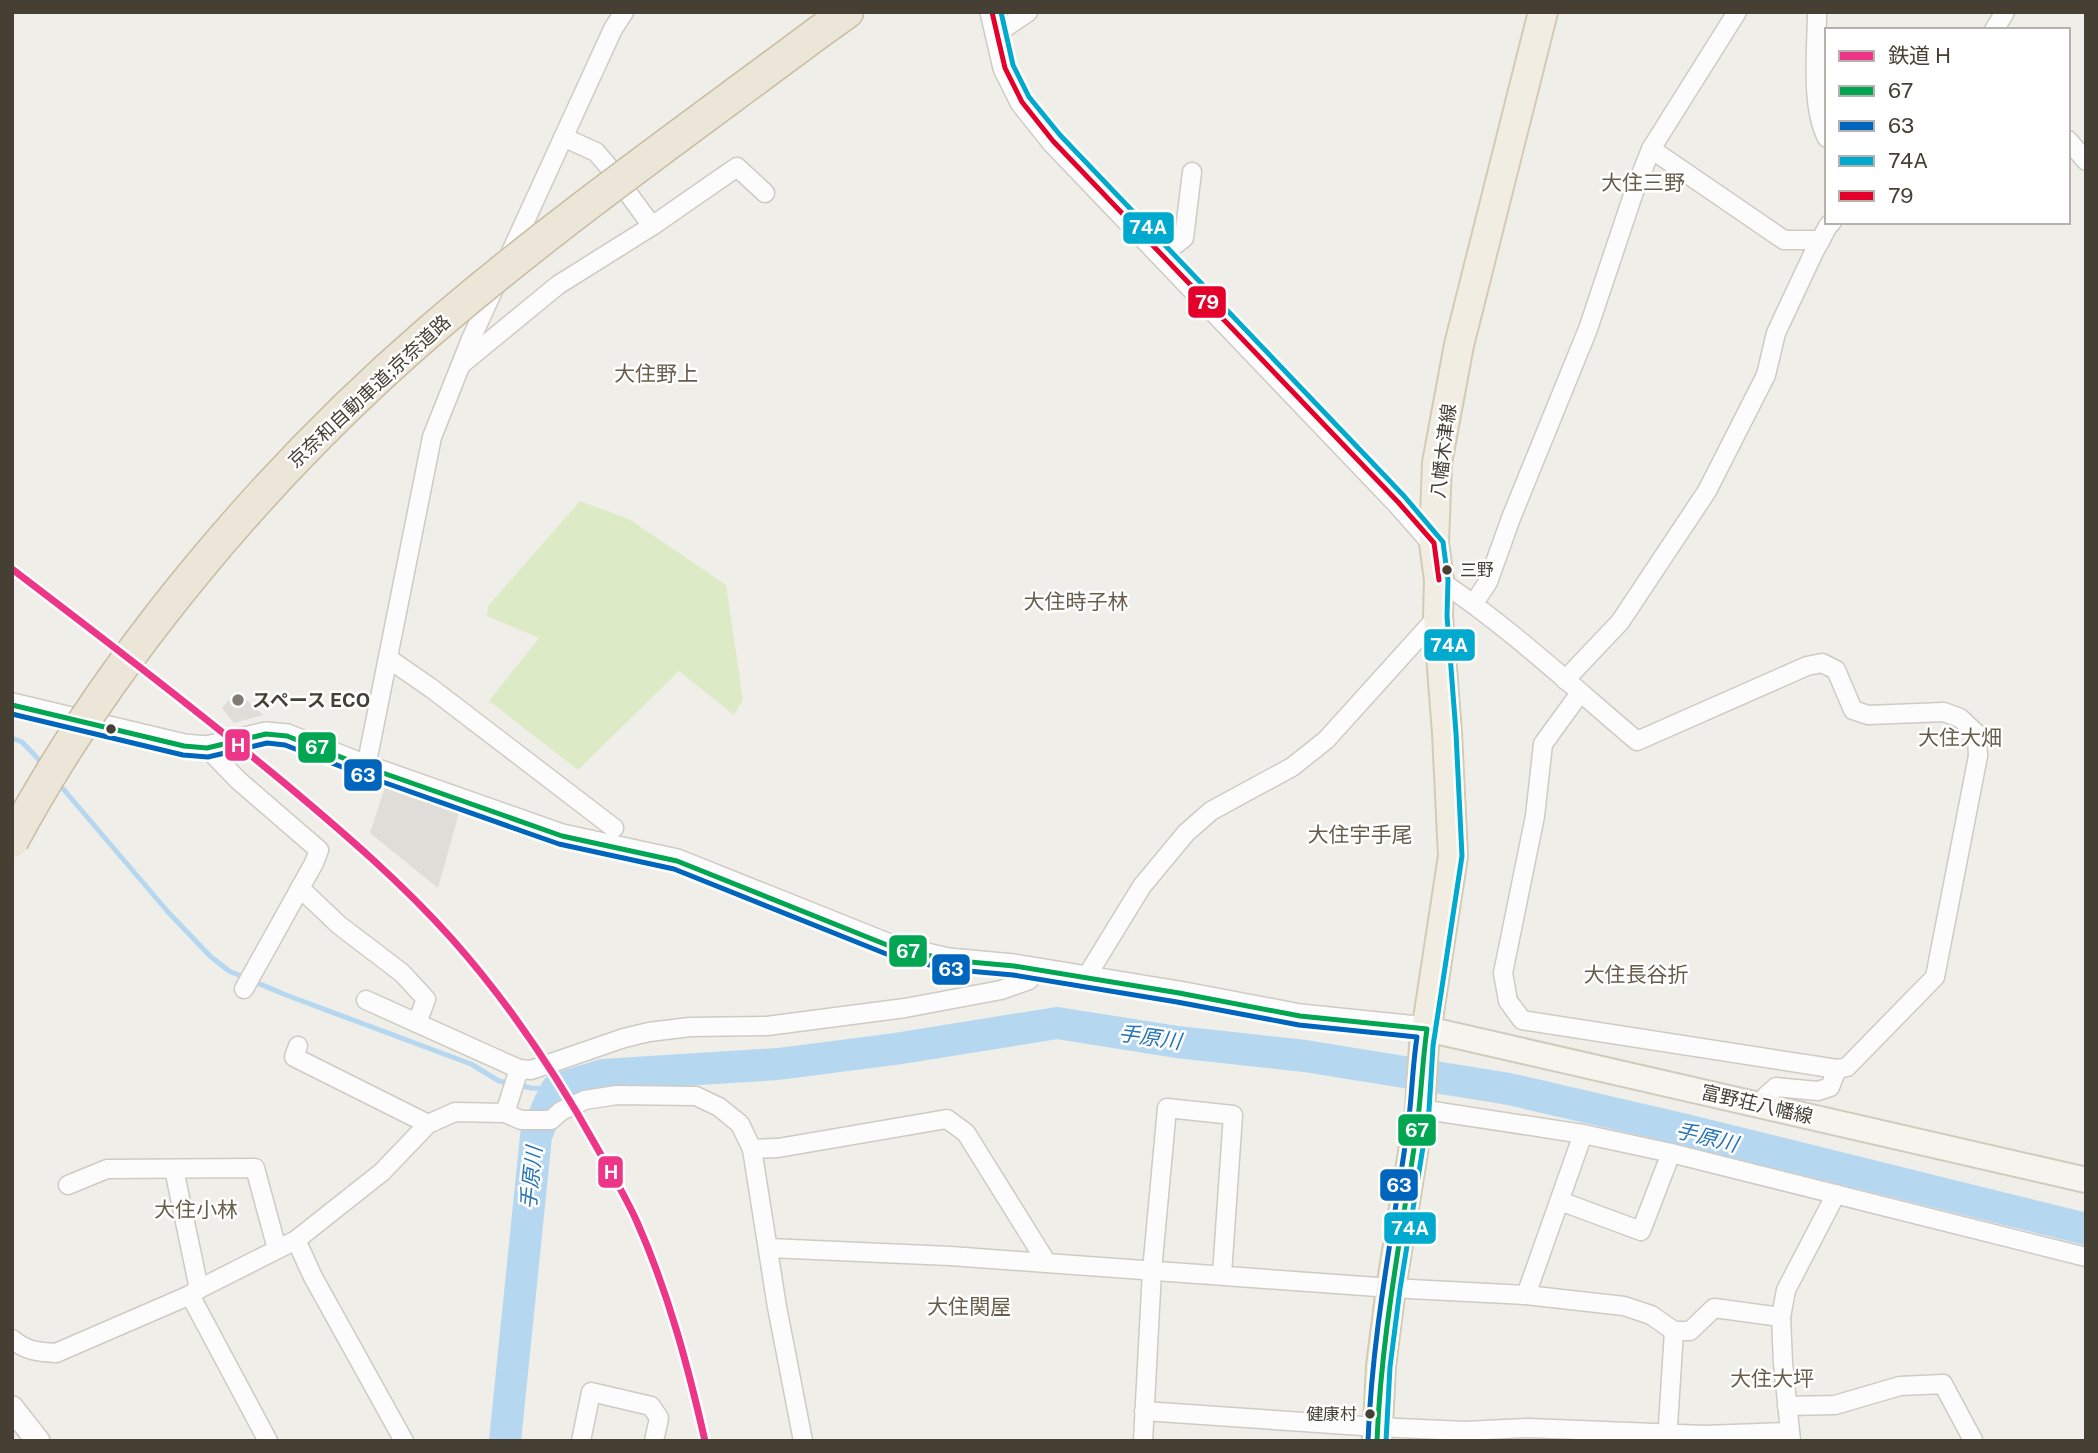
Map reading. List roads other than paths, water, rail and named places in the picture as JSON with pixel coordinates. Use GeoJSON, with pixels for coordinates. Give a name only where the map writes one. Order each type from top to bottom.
{"type":"FeatureCollection","features":[{"type":"Feature","properties":{"kind":"highway","name":"京奈和自動車道;京奈道路"},"geometry":{"type":"LineString","coordinates":[[12,841],[59,761],[140,643],[225,538],[337,417],[427,334],[534,245],[836,19]]}},
{"type":"Feature","properties":{"kind":"main road","name":"八幡木津線"},"geometry":{"type":"LineString","coordinates":[[1377,1434],[1381,1366],[1391,1288],[1420,1105],[1426,1037],[1453,856],[1434,542],[1437,463],[1459,345],[1543,12]]}},
{"type":"Feature","properties":{"kind":"main road","name":"富野荘八幡線"},"geometry":{"type":"LineString","coordinates":[[1426,1037],[1760,1105],[2086,1180]]}},
{"type":"Feature","properties":{"kind":"street"},"geometry":{"type":"LineString","coordinates":[[366,767],[432,437],[460,366],[563,137],[613,29],[624,12]]}},
{"type":"Feature","properties":{"kind":"street"},"geometry":{"type":"LineString","coordinates":[[1028,12],[994,23],[1005,68],[1022,102],[1053,141],[1434,542]]}},
{"type":"Feature","properties":{"kind":"street"},"geometry":{"type":"LineString","coordinates":[[1474,603],[1488,582],[1511,517],[1588,328],[1651,149],[1737,12]]}},
{"type":"Feature","properties":{"kind":"street"},"geometry":{"type":"LineString","coordinates":[[1817,12],[1816,85],[1821,127],[1825,134]]}},
{"type":"Feature","properties":{"kind":"street"},"geometry":{"type":"LineString","coordinates":[[1995,28],[2005,12]]}},
{"type":"Feature","properties":{"kind":"street"},"geometry":{"type":"LineString","coordinates":[[563,137],[596,152],[652,226]]}},
{"type":"Feature","properties":{"kind":"street"},"geometry":{"type":"LineString","coordinates":[[2070,143],[2086,161]]}},
{"type":"Feature","properties":{"kind":"street"},"geometry":{"type":"LineString","coordinates":[[1651,149],[1784,240],[1821,240]]}},
{"type":"Feature","properties":{"kind":"street"},"geometry":{"type":"LineString","coordinates":[[460,366],[558,285],[652,226],[737,167],[765,192]]}},
{"type":"Feature","properties":{"kind":"street"},"geometry":{"type":"LineString","coordinates":[[1162,255],[1184,238],[1192,173]]}},
{"type":"Feature","properties":{"kind":"street"},"geometry":{"type":"LineString","coordinates":[[1565,680],[1620,622],[1707,491],[1766,375],[1776,333],[1831,224]]}},
{"type":"Feature","properties":{"kind":"street"},"geometry":{"type":"LineString","coordinates":[[1438,580],[1474,603],[1637,741],[1807,666],[1822,663],[1836,670],[1853,710],[1868,715],[1944,712],[1960,718],[1977,734],[1978,756],[1935,977],[1847,1067],[1837,1069],[1522,1020],[1508,1001],[1503,973],[1535,816],[1543,744],[1580,693]]}},
{"type":"Feature","properties":{"kind":"street"},"geometry":{"type":"LineString","coordinates":[[1085,979],[1142,886],[1186,833],[1211,811],[1292,767],[1326,740],[1438,616]]}},
{"type":"Feature","properties":{"kind":"street"},"geometry":{"type":"LineString","coordinates":[[389,659],[614,828]]}},
{"type":"Feature","properties":{"kind":"street"},"geometry":{"type":"LineString","coordinates":[[12,705],[160,742],[207,748],[266,734],[287,736],[366,767],[562,836],[677,861],[892,947],[948,960],[1035,970],[1179,993],[1426,1037]]}},
{"type":"Feature","properties":{"kind":"street"},"geometry":{"type":"LineString","coordinates":[[207,748],[238,780],[319,850],[244,989]]}},
{"type":"Feature","properties":{"kind":"street"},"geometry":{"type":"LineString","coordinates":[[300,888],[340,925],[402,973],[426,999],[417,1023]]}},
{"type":"Feature","properties":{"kind":"street"},"geometry":{"type":"LineString","coordinates":[[366,1000],[519,1073],[649,1032],[690,1027],[767,1027],[905,1008],[1001,990],[1029,980],[1035,970]]}},
{"type":"Feature","properties":{"kind":"street"},"geometry":{"type":"LineString","coordinates":[[298,1046],[294,1057],[428,1124]]}},
{"type":"Feature","properties":{"kind":"street"},"geometry":{"type":"LineString","coordinates":[[1760,1105],[1776,1087],[1818,1091],[1830,1087],[1837,1069]]}},
{"type":"Feature","properties":{"kind":"street"},"geometry":{"type":"LineString","coordinates":[[513,1117],[511,1093],[519,1073]]}},
{"type":"Feature","properties":{"kind":"street"},"geometry":{"type":"LineString","coordinates":[[12,1339],[35,1352],[56,1353],[194,1292],[277,1250],[296,1240],[382,1172],[428,1124],[455,1112],[551,1120],[561,1111],[596,1098],[617,1095],[696,1096],[719,1107],[740,1124],[752,1149],[777,1307],[803,1441]]}},
{"type":"Feature","properties":{"kind":"street"},"geometry":{"type":"LineString","coordinates":[[1420,1105],[1583,1134],[1671,1153],[2086,1257]]}},
{"type":"Feature","properties":{"kind":"street"},"geometry":{"type":"LineString","coordinates":[[1143,1441],[1152,1272],[1167,1108],[1233,1115],[1222,1274]]}},
{"type":"Feature","properties":{"kind":"street"},"geometry":{"type":"LineString","coordinates":[[752,1149],[778,1149],[947,1119],[966,1133],[1047,1263]]}},
{"type":"Feature","properties":{"kind":"street"},"geometry":{"type":"LineString","coordinates":[[1526,1295],[1583,1134]]}},
{"type":"Feature","properties":{"kind":"street"},"geometry":{"type":"LineString","coordinates":[[1560,1201],[1642,1231],[1671,1153]]}},
{"type":"Feature","properties":{"kind":"street"},"geometry":{"type":"LineString","coordinates":[[68,1185],[107,1170],[255,1168],[277,1250]]}},
{"type":"Feature","properties":{"kind":"street"},"geometry":{"type":"LineString","coordinates":[[174,1169],[194,1292],[268,1441]]}},
{"type":"Feature","properties":{"kind":"street"},"geometry":{"type":"LineString","coordinates":[[1144,1411],[1377,1434],[1528,1428],[1667,1437],[1790,1436],[1780,1317],[1787,1290],[1836,1194]]}},
{"type":"Feature","properties":{"kind":"street"},"geometry":{"type":"LineString","coordinates":[[296,1240],[313,1277],[404,1441]]}},
{"type":"Feature","properties":{"kind":"street"},"geometry":{"type":"LineString","coordinates":[[769,1248],[1047,1263],[1526,1295],[1624,1306],[1651,1315],[1675,1331],[1690,1331],[1714,1308],[1780,1317]]}},
{"type":"Feature","properties":{"kind":"street"},"geometry":{"type":"LineString","coordinates":[[1667,1437],[1675,1331]]}},
{"type":"Feature","properties":{"kind":"street"},"geometry":{"type":"LineString","coordinates":[[1787,1406],[1835,1405],[1899,1386],[1943,1384],[1973,1440]]}},
{"type":"Feature","properties":{"kind":"street"},"geometry":{"type":"LineString","coordinates":[[580,1441],[591,1392],[651,1406],[659,1418],[654,1441]]}},
{"type":"Feature","properties":{"kind":"street"},"geometry":{"type":"LineString","coordinates":[[12,1408],[38,1441]]}},
{"type":"Feature","properties":{"kind":"waterway"},"geometry":{"type":"LineString","coordinates":[[12,738],[22,742],[44,765]]}},
{"type":"Feature","properties":{"kind":"waterway"},"geometry":{"type":"LineString","coordinates":[[59,784],[168,912],[210,956],[229,971],[471,1064],[499,1081],[531,1088],[557,1089]]}},
{"type":"Feature","properties":{"kind":"waterway","name":"手原川"},"geometry":{"type":"LineString","coordinates":[[505,1441],[536,1136],[557,1089],[603,1075],[778,1064],[895,1049],[1057,1023],[1177,1042],[1305,1056],[1509,1089],[2086,1229]]}},
{"type":"Feature","properties":{"kind":"rail line","name":"H"},"geometry":{"type":"LineString","coordinates":[[12,569],[186,703],[331,822],[413,898],[452,939],[492,988],[530,1038],[564,1091],[632,1212],[668,1302],[705,1441]]}},
{"type":"Feature","properties":{"kind":"place","name":"三野"},"geometry":{"type":"Point","coordinates":[1447,570]}},
{"type":"Feature","properties":{"kind":"place","name":"スペース ECO"},"geometry":{"type":"Point","coordinates":[238,700]}},
{"type":"Feature","properties":{"kind":"place","name":"健康村"},"geometry":{"type":"Point","coordinates":[1370,1414]}},
{"type":"Feature","properties":{"kind":"district","name":"大住三野"},"geometry":{"type":"Point","coordinates":[1643,182]}},
{"type":"Feature","properties":{"kind":"district","name":"大住野上"},"geometry":{"type":"Point","coordinates":[656,373]}},
{"type":"Feature","properties":{"kind":"district","name":"大住時子林"},"geometry":{"type":"Point","coordinates":[1076,601]}},
{"type":"Feature","properties":{"kind":"district","name":"大住大畑"},"geometry":{"type":"Point","coordinates":[1960,737]}},
{"type":"Feature","properties":{"kind":"district","name":"大住宇手尾"},"geometry":{"type":"Point","coordinates":[1360,834]}},
{"type":"Feature","properties":{"kind":"district","name":"大住長谷折"},"geometry":{"type":"Point","coordinates":[1636,974]}},
{"type":"Feature","properties":{"kind":"district","name":"大住小林"},"geometry":{"type":"Point","coordinates":[196,1209]}},
{"type":"Feature","properties":{"kind":"district","name":"大住関屋"},"geometry":{"type":"Point","coordinates":[969,1306]}},
{"type":"Feature","properties":{"kind":"district","name":"大住大坪"},"geometry":{"type":"Point","coordinates":[1772,1378]}}]}
